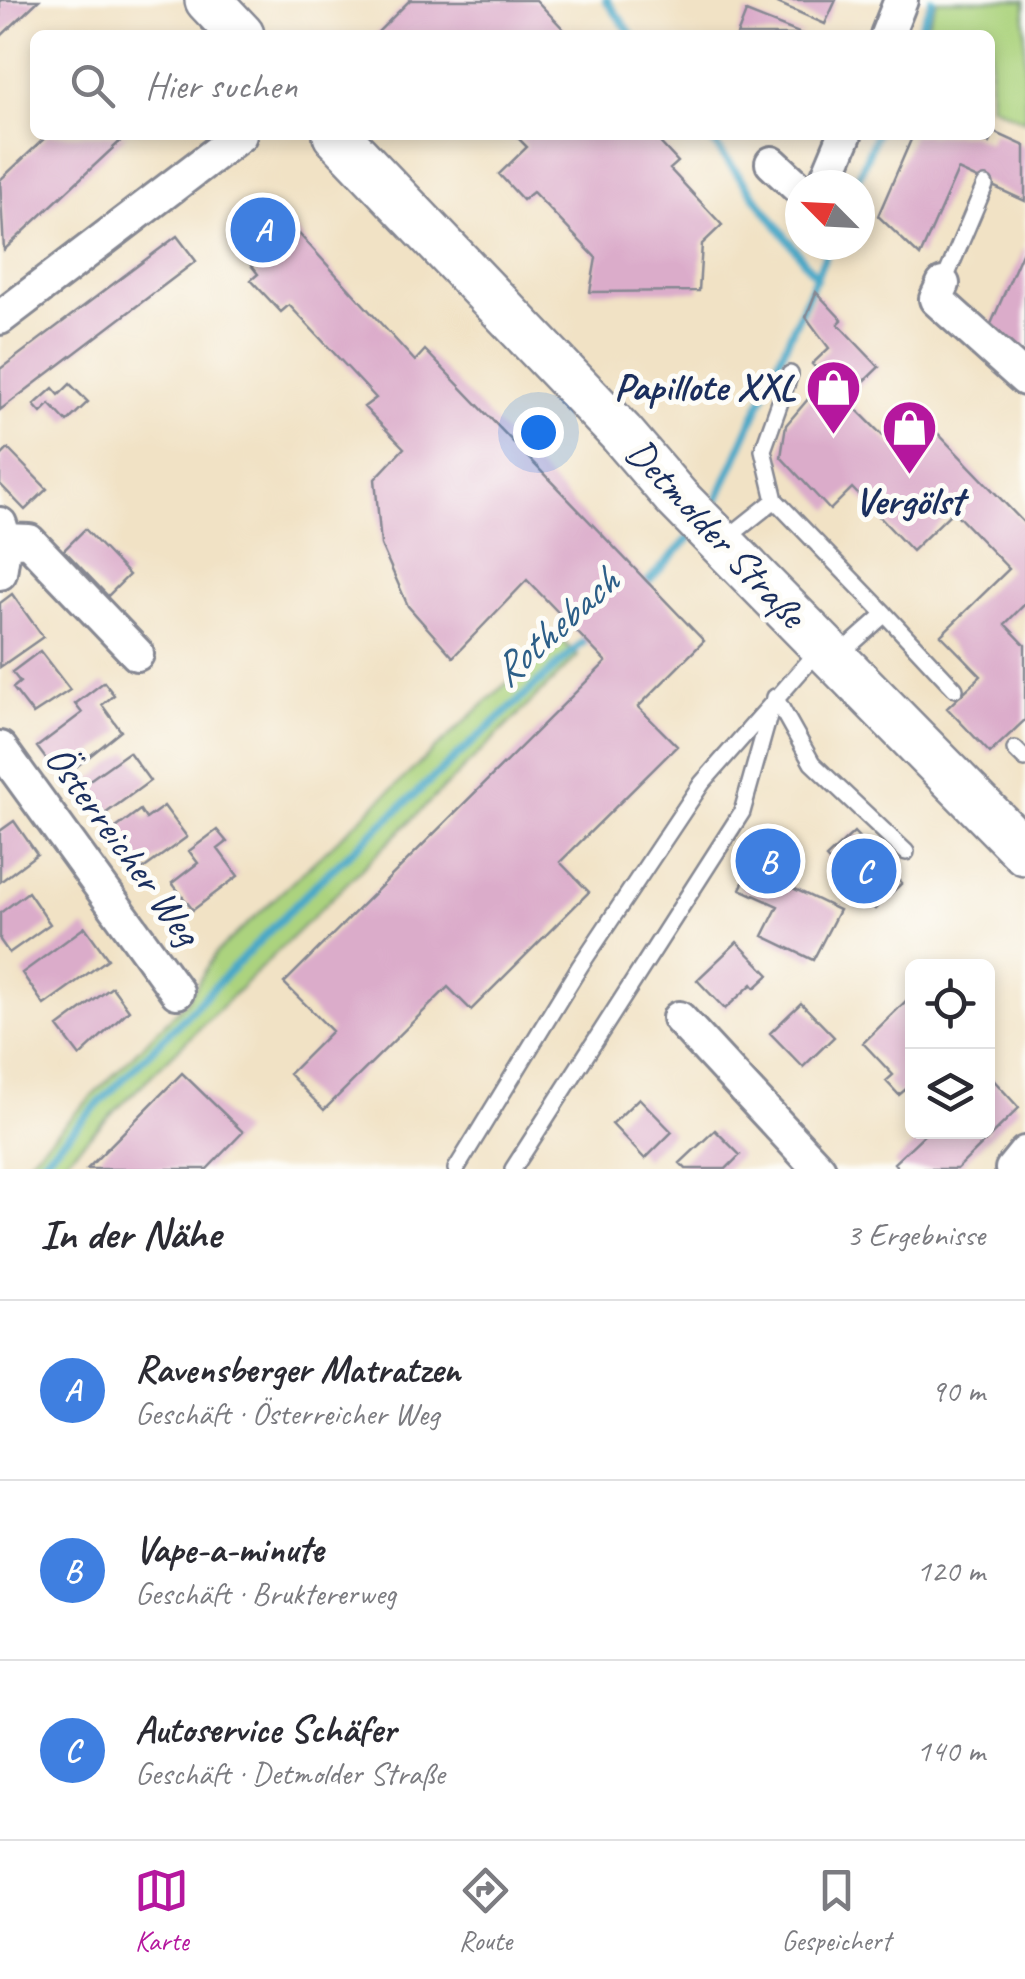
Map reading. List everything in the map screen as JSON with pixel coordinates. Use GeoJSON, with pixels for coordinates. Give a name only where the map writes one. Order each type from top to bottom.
{"type":"FeatureCollection","features":[{"type":"Feature","properties":{"kind":"main road"},"geometry":{"type":"LineString","coordinates":[[208,0],[236,30]]}},
{"type":"Feature","properties":{"kind":"main road","name":"Detmolder Straße"},"geometry":{"type":"LineString","coordinates":[[341,140],[708,530],[1022,841]]}},
{"type":"Feature","properties":{"kind":"street"},"geometry":{"type":"LineString","coordinates":[[888,30],[901,0]]}},
{"type":"Feature","properties":{"kind":"street"},"geometry":{"type":"LineString","coordinates":[[0,318],[233,140]]}},
{"type":"Feature","properties":{"kind":"street"},"geometry":{"type":"LineString","coordinates":[[830,170],[842,140]]}},
{"type":"Feature","properties":{"kind":"street"},"geometry":{"type":"LineString","coordinates":[[772,164],[785,176]]}},
{"type":"Feature","properties":{"kind":"street"},"geometry":{"type":"LineString","coordinates":[[943,284],[936,299],[1025,380]]}},
{"type":"Feature","properties":{"kind":"street"},"geometry":{"type":"LineString","coordinates":[[0,573],[3,532],[29,541],[137,654]]}},
{"type":"Feature","properties":{"kind":"street","name":"Österreicher Weg"},"geometry":{"type":"LineString","coordinates":[[0,748],[177,992]]}},
{"type":"Feature","properties":{"kind":"street"},"geometry":{"type":"LineString","coordinates":[[679,1018],[819,1169]]}},
{"type":"Feature","properties":{"kind":"street"},"geometry":{"type":"LineString","coordinates":[[1012,1169],[1025,1153]]}},
{"type":"Feature","properties":{"kind":"lane"},"geometry":{"type":"LineString","coordinates":[[943,284],[985,186]]}},
{"type":"Feature","properties":{"kind":"lane"},"geometry":{"type":"LineString","coordinates":[[790,374],[763,450],[775,500],[955,689]]}},
{"type":"Feature","properties":{"kind":"lane"},"geometry":{"type":"LineString","coordinates":[[708,530],[775,500]]}},
{"type":"Feature","properties":{"kind":"lane"},"geometry":{"type":"LineString","coordinates":[[456,1169],[580,966],[702,784],[775,697],[829,652],[885,614]]}},
{"type":"Feature","properties":{"kind":"lane"},"geometry":{"type":"LineString","coordinates":[[775,697],[812,762],[906,852]]}},
{"type":"Feature","properties":{"kind":"lane"},"geometry":{"type":"LineString","coordinates":[[512,1169],[742,812],[775,697]]}},
{"type":"Feature","properties":{"kind":"green space"},"geometry":{"type":"Polygon","coordinates":[[[937,0],[1025,0],[1025,121],[995,107],[995,30],[925,30],[937,0]]]}},
{"type":"Feature","properties":{"kind":"green space"},"geometry":{"type":"Polygon","coordinates":[[[561,639],[578,656],[56,1169],[20,1169],[188,1000],[215,954],[501,688],[561,639]]]}},
{"type":"Feature","properties":{"kind":"building"},"geometry":{"type":"Polygon","coordinates":[[[0,0],[39,0],[0,37],[0,0]]]}},
{"type":"Feature","properties":{"kind":"building"},"geometry":{"type":"Polygon","coordinates":[[[410,0],[536,0],[564,30],[380,30],[410,0]]]}},
{"type":"Feature","properties":{"kind":"building"},"geometry":{"type":"Polygon","coordinates":[[[771,0],[836,0],[825,24],[771,0]]]}},
{"type":"Feature","properties":{"kind":"building"},"geometry":{"type":"Polygon","coordinates":[[[746,12],[791,30],[739,30],[746,12]]]}},
{"type":"Feature","properties":{"kind":"building"},"geometry":{"type":"Polygon","coordinates":[[[995,132],[1025,146],[1025,201],[958,170],[920,256],[878,216],[911,140],[995,140],[995,132]]]}},
{"type":"Feature","properties":{"kind":"building"},"geometry":{"type":"Polygon","coordinates":[[[43,140],[122,140],[4,250],[0,180],[43,140]]]}},
{"type":"Feature","properties":{"kind":"building"},"geometry":{"type":"Polygon","coordinates":[[[520,140],[658,140],[678,162],[670,169],[722,225],[702,244],[699,291],[590,292],[596,258],[533,192],[523,200],[499,174],[527,147],[520,140]]]}},
{"type":"Feature","properties":{"kind":"building"},"geometry":{"type":"Polygon","coordinates":[[[271,213],[280,213],[415,361],[425,350],[704,641],[638,707],[677,746],[560,862],[589,892],[471,1010],[448,987],[324,1110],[289,1074],[332,1031],[284,983],[606,662],[527,580],[453,657],[408,606],[381,545],[375,479],[404,448],[364,407],[376,398],[289,305],[281,312],[251,280],[258,274],[236,246],[271,213]]]}},
{"type":"Feature","properties":{"kind":"building"},"geometry":{"type":"Polygon","coordinates":[[[177,236],[196,261],[0,410],[0,369],[177,236]]]}},
{"type":"Feature","properties":{"kind":"building"},"geometry":{"type":"Polygon","coordinates":[[[1025,246],[1025,357],[991,324],[1025,246]]]}},
{"type":"Feature","properties":{"kind":"building"},"geometry":{"type":"Polygon","coordinates":[[[816,292],[842,320],[838,324],[879,367],[846,399],[894,447],[924,419],[1025,524],[1025,604],[1005,624],[1025,645],[1025,720],[990,753],[947,708],[981,676],[941,635],[1009,569],[953,511],[912,551],[852,488],[830,510],[781,457],[786,425],[826,378],[812,364],[829,348],[806,317],[816,292]]]}},
{"type":"Feature","properties":{"kind":"building"},"geometry":{"type":"Polygon","coordinates":[[[70,384],[88,402],[67,422],[50,404],[41,413],[34,405],[53,388],[59,395],[70,384]]]}},
{"type":"Feature","properties":{"kind":"building"},"geometry":{"type":"Polygon","coordinates":[[[8,449],[47,489],[25,510],[0,484],[0,457],[8,449]]]}},
{"type":"Feature","properties":{"kind":"building"},"geometry":{"type":"Polygon","coordinates":[[[85,529],[129,575],[108,596],[64,550],[85,529]]]}},
{"type":"Feature","properties":{"kind":"building"},"geometry":{"type":"Polygon","coordinates":[[[12,594],[43,637],[0,667],[0,603],[12,594]]]}},
{"type":"Feature","properties":{"kind":"building"},"geometry":{"type":"Polygon","coordinates":[[[40,651],[70,690],[33,714],[13,688],[20,682],[12,672],[40,651]]]}},
{"type":"Feature","properties":{"kind":"building"},"geometry":{"type":"Polygon","coordinates":[[[104,682],[114,695],[102,705],[121,731],[61,779],[37,747],[82,713],[75,704],[104,682]]]}},
{"type":"Feature","properties":{"kind":"building"},"geometry":{"type":"Polygon","coordinates":[[[129,752],[150,781],[102,816],[81,786],[129,752]]]}},
{"type":"Feature","properties":{"kind":"building"},"geometry":{"type":"Polygon","coordinates":[[[164,806],[187,837],[143,869],[112,831],[140,810],[146,819],[164,806]]]}},
{"type":"Feature","properties":{"kind":"building"},"geometry":{"type":"Polygon","coordinates":[[[14,821],[37,854],[0,882],[0,831],[14,821]]]}},
{"type":"Feature","properties":{"kind":"building"},"geometry":{"type":"Polygon","coordinates":[[[217,830],[227,842],[218,849],[238,876],[193,910],[172,883],[198,863],[189,851],[217,830]]]}},
{"type":"Feature","properties":{"kind":"building"},"geometry":{"type":"Polygon","coordinates":[[[854,832],[902,883],[875,909],[826,858],[854,832]]]}},
{"type":"Feature","properties":{"kind":"building"},"geometry":{"type":"Polygon","coordinates":[[[768,851],[780,861],[776,880],[839,910],[813,960],[763,936],[778,906],[740,889],[755,858],[768,851]]]}},
{"type":"Feature","properties":{"kind":"building"},"geometry":{"type":"Polygon","coordinates":[[[28,892],[50,924],[9,953],[0,940],[0,913],[28,892]]]}},
{"type":"Feature","properties":{"kind":"building"},"geometry":{"type":"Polygon","coordinates":[[[85,927],[108,959],[44,1005],[22,973],[85,927]]]}},
{"type":"Feature","properties":{"kind":"building"},"geometry":{"type":"Polygon","coordinates":[[[737,942],[769,975],[755,988],[752,984],[725,1009],[697,980],[737,942]]]}},
{"type":"Feature","properties":{"kind":"building"},"geometry":{"type":"Polygon","coordinates":[[[112,987],[129,1010],[80,1056],[58,1027],[112,987]]]}},
{"type":"Feature","properties":{"kind":"building"},"geometry":{"type":"Polygon","coordinates":[[[905,1002],[905,1090],[899,1095],[886,1081],[893,1075],[863,1043],[905,1002]]]}},
{"type":"Feature","properties":{"kind":"building"},"geometry":{"type":"Polygon","coordinates":[[[801,1003],[834,1037],[803,1067],[770,1033],[801,1003]]]}},
{"type":"Feature","properties":{"kind":"building"},"geometry":{"type":"Polygon","coordinates":[[[182,1073],[243,1132],[207,1169],[87,1169],[182,1073]]]}},
{"type":"Feature","properties":{"kind":"building"},"geometry":{"type":"Polygon","coordinates":[[[995,1082],[1019,1108],[995,1132],[995,1082]]]}},
{"type":"Feature","properties":{"kind":"building"},"geometry":{"type":"Polygon","coordinates":[[[639,1098],[672,1132],[645,1159],[612,1124],[639,1098]]]}},
{"type":"Feature","properties":{"kind":"building"},"geometry":{"type":"Polygon","coordinates":[[[715,1130],[740,1155],[726,1169],[686,1169],[680,1163],[715,1130]]]}},
{"type":"Feature","properties":{"kind":"building"},"geometry":{"type":"Polygon","coordinates":[[[920,1139],[987,1139],[957,1169],[899,1169],[894,1163],[920,1139]]]}},
{"type":"Feature","properties":{"kind":"waterway","name":"Rothebach"},"geometry":{"type":"LineString","coordinates":[[606,0],[628,30]]}},
{"type":"Feature","properties":{"kind":"waterway"},"geometry":{"type":"LineString","coordinates":[[919,30],[932,0]]}},
{"type":"Feature","properties":{"kind":"waterway","name":"Rothebach"},"geometry":{"type":"LineString","coordinates":[[712,140],[817,278]]}},
{"type":"Feature","properties":{"kind":"waterway"},"geometry":{"type":"LineString","coordinates":[[861,170],[874,140]]}},
{"type":"Feature","properties":{"kind":"waterway","name":"Rothebach"},"geometry":{"type":"LineString","coordinates":[[712,512],[823,260]]}},
{"type":"Feature","properties":{"kind":"waterway","name":"Rothebach"},"geometry":{"type":"LineString","coordinates":[[641,589],[693,534]]}},
{"type":"Feature","properties":{"kind":"waterway","name":"Rothebach"},"geometry":{"type":"LineString","coordinates":[[34,1169],[318,882],[590,636]]}},
{"type":"Feature","properties":{"kind":"place","name":"Ravensberger Matratzen"},"geometry":{"type":"Point","coordinates":[263,230]}},
{"type":"Feature","properties":{"kind":"place","name":"Papillote XXL"},"geometry":{"type":"Point","coordinates":[834,436]}},
{"type":"Feature","properties":{"kind":"place","name":"Vergölst"},"geometry":{"type":"Point","coordinates":[909,476]}},
{"type":"Feature","properties":{"kind":"place","name":"Vape-a-minute"},"geometry":{"type":"Point","coordinates":[768,861]}},
{"type":"Feature","properties":{"kind":"place","name":"Autoservice Schäfer"},"geometry":{"type":"Point","coordinates":[864,871]}}]}
